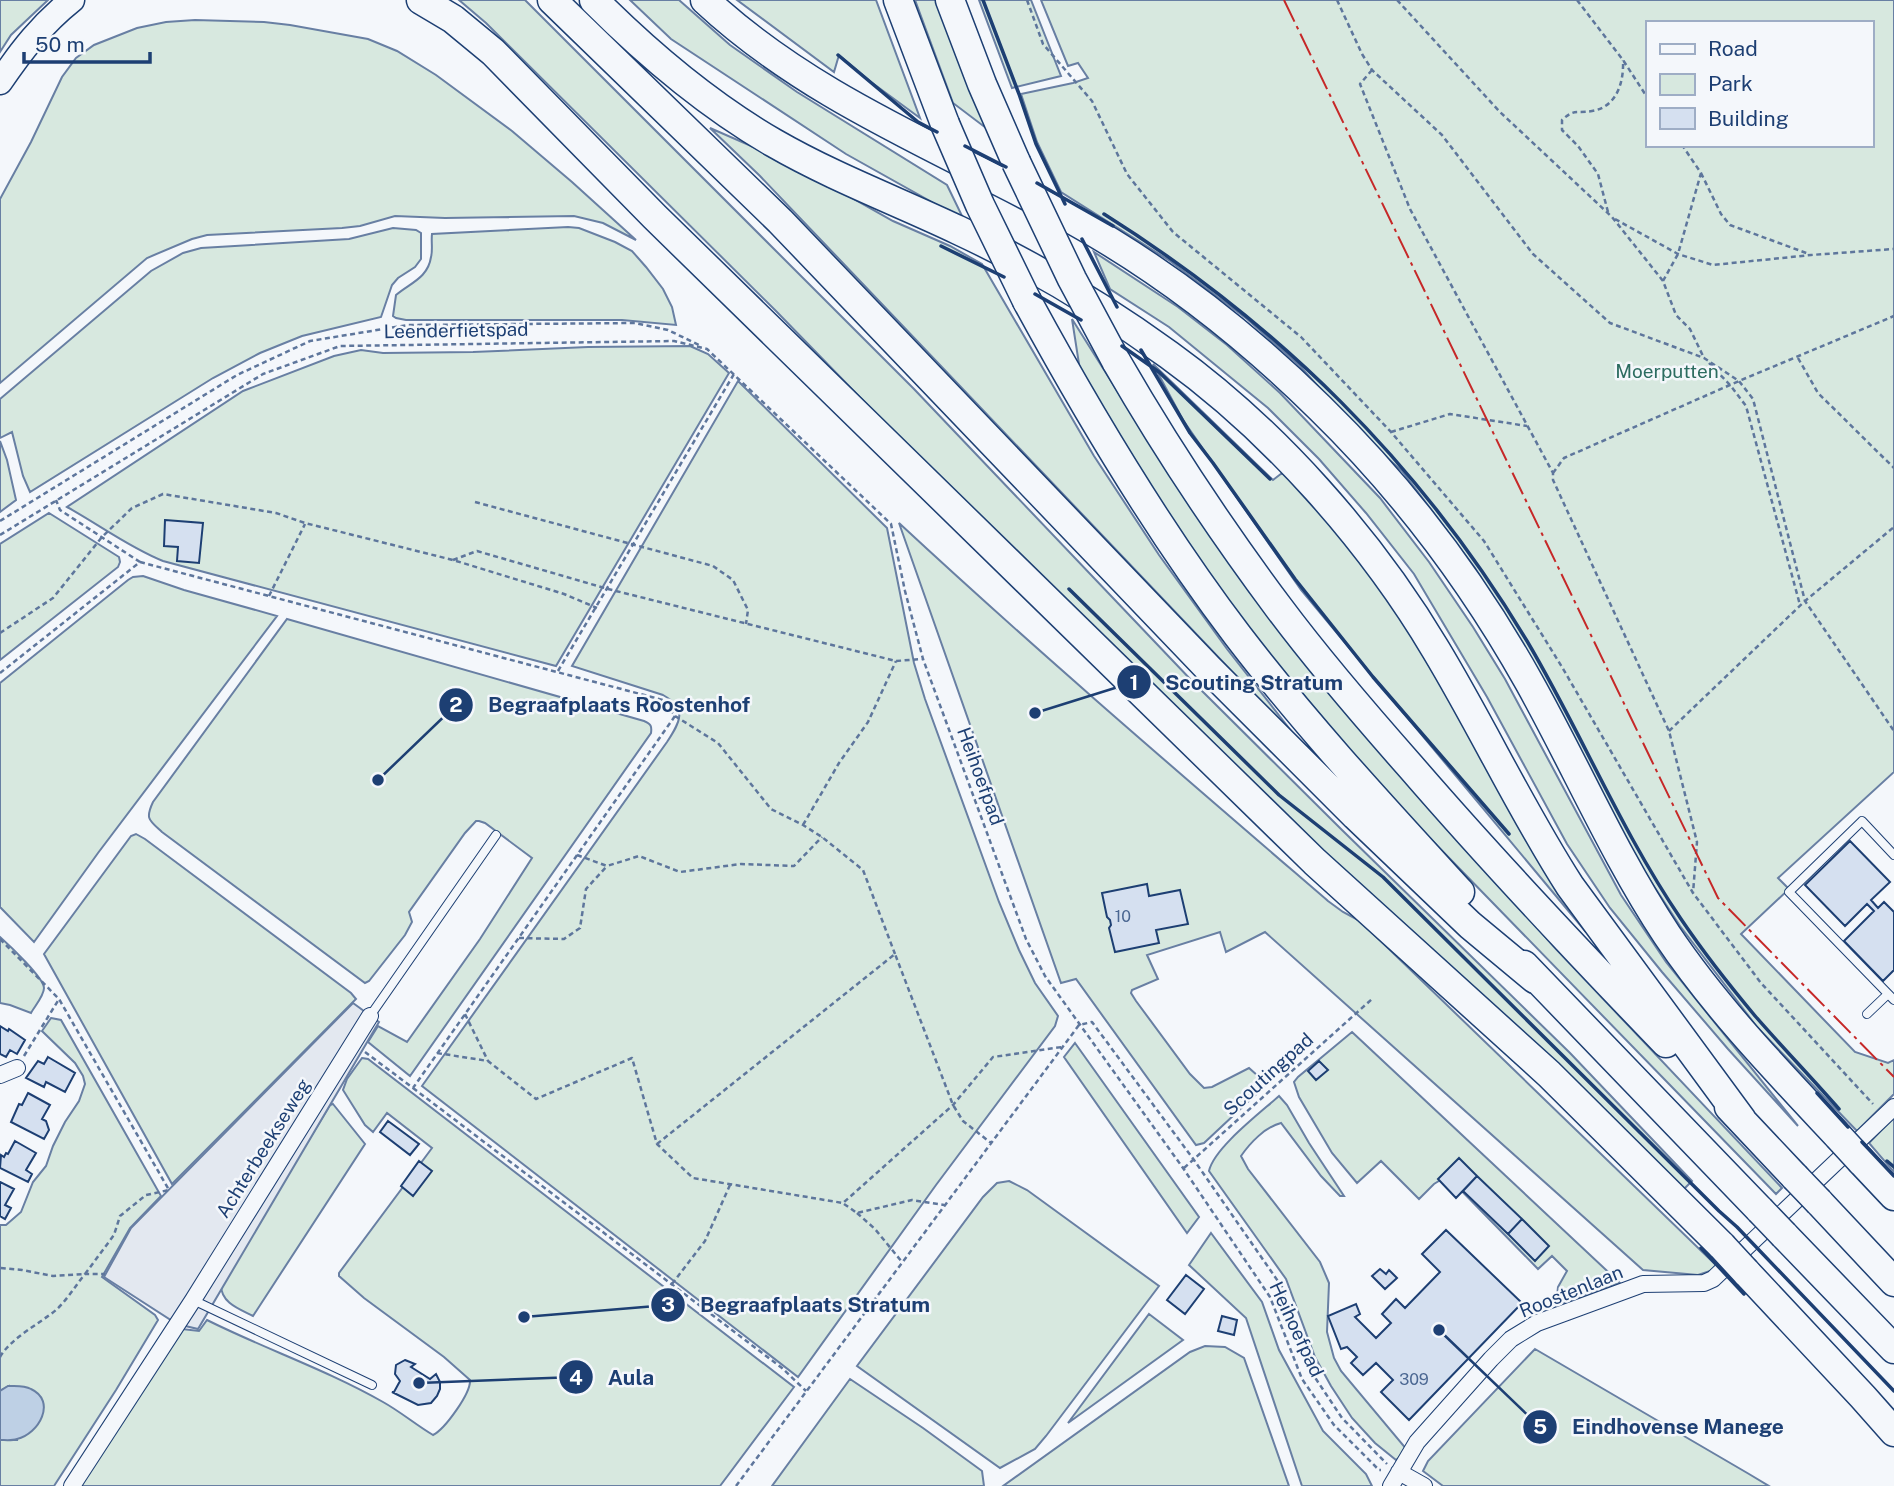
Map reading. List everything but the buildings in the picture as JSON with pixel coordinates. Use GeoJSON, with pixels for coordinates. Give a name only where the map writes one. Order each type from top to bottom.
{"type":"FeatureCollection","features":[{"type":"Feature","properties":{"kind":"highway"},"geometry":{"type":"LineString","coordinates":[[421,0],[453,19],[493,52],[655,217],[1315,862],[1549,1074],[1722,1247],[1894,1432]]}},
{"type":"Feature","properties":{"kind":"highway"},"geometry":{"type":"LineString","coordinates":[[552,0],[780,220],[1209,669],[1317,777],[1470,925],[1535,979]]}},
{"type":"Feature","properties":{"kind":"highway"},"geometry":{"type":"LineString","coordinates":[[594,0],[668,67],[772,142],[829,172],[960,231],[1041,273],[1171,356],[1256,428],[1301,472],[1347,524],[1391,581],[1435,648],[1570,886],[1742,1120]]}},
{"type":"Feature","properties":{"kind":"highway"},"geometry":{"type":"LineString","coordinates":[[705,0],[775,57],[828,91],[890,127],[1071,219],[1161,274],[1236,331],[1322,410],[1380,471],[1467,582],[1529,681],[1630,872],[1679,952],[1747,1037],[1894,1196]]}},
{"type":"Feature","properties":{"kind":"highway"},"geometry":{"type":"LineString","coordinates":[[898,0],[945,124],[980,205],[1027,301],[1110,448],[1168,538],[1238,635],[1374,799],[1472,905],[1535,979],[1894,1349]]}},
{"type":"Feature","properties":{"kind":"highway"},"geometry":{"type":"LineString","coordinates":[[950,0],[1016,162],[1066,267],[1116,361],[1149,418],[1278,607],[1340,686],[1492,859],[1894,1282]]}},
{"type":"Feature","properties":{"kind":"main road"},"geometry":{"type":"LineString","coordinates":[[0,82],[40,28],[72,0]]}},
{"type":"Feature","properties":{"kind":"street","name":"Achterbeekseweg"},"geometry":{"type":"LineString","coordinates":[[72,1486],[193,1300],[370,1016]]}},
{"type":"Feature","properties":{"kind":"street"},"geometry":{"type":"LineString","coordinates":[[0,1075],[17,1068]]}},
{"type":"Feature","properties":{"kind":"street","name":"Roostenlaan"},"geometry":{"type":"LineString","coordinates":[[1395,1479],[1418,1442],[1511,1339],[1537,1323],[1643,1284],[1704,1283],[1713,1279],[1889,1112]]}},
{"type":"Feature","properties":{"kind":"street"},"geometry":{"type":"LineString","coordinates":[[1395,1479],[1424,1486]]}},
{"type":"Feature","properties":{"kind":"lane"},"geometry":{"type":"LineString","coordinates":[[1867,1014],[1891,997],[1789,892],[1862,821],[1894,855]]}},
{"type":"Feature","properties":{"kind":"lane","name":"Achterbeekseweg"},"geometry":{"type":"LineString","coordinates":[[370,1016],[496,835]]}},
{"type":"Feature","properties":{"kind":"lane"},"geometry":{"type":"LineString","coordinates":[[193,1300],[372,1385]]}},
{"type":"Feature","properties":{"kind":"path"},"geometry":{"type":"LineString","coordinates":[[1337,0],[1372,70],[1442,135],[1533,254],[1610,323],[1704,358],[1739,381],[1753,399],[1805,601],[1894,732]]}},
{"type":"Feature","properties":{"kind":"path"},"geometry":{"type":"LineString","coordinates":[[1397,0],[1500,112],[1608,212],[1663,281],[1676,315],[1690,329],[1704,358],[1746,406],[1800,605]]}},
{"type":"Feature","properties":{"kind":"path"},"geometry":{"type":"LineString","coordinates":[[1577,0],[1623,60],[1646,95]]}},
{"type":"Feature","properties":{"kind":"path"},"geometry":{"type":"LineString","coordinates":[[1608,212],[1598,174],[1562,130],[1562,120],[1571,111],[1594,111],[1612,102],[1623,79],[1623,60]]}},
{"type":"Feature","properties":{"kind":"path"},"geometry":{"type":"LineString","coordinates":[[1372,70],[1360,84],[1410,209],[1553,473],[1553,481],[1670,731],[1697,842],[1693,893],[1761,983],[1889,1112]]}},
{"type":"Feature","properties":{"kind":"path"},"geometry":{"type":"LineString","coordinates":[[1683,147],[1730,225],[1811,254]]}},
{"type":"Feature","properties":{"kind":"path"},"geometry":{"type":"LineString","coordinates":[[1663,281],[1678,254],[1701,173]]}},
{"type":"Feature","properties":{"kind":"path"},"geometry":{"type":"LineString","coordinates":[[1612,217],[1678,254],[1713,265],[1811,254],[1894,249]]}},
{"type":"Feature","properties":{"kind":"path"},"geometry":{"type":"LineString","coordinates":[[1553,473],[1564,458],[1894,316]]}},
{"type":"Feature","properties":{"kind":"path"},"geometry":{"type":"LineString","coordinates":[[0,521],[237,375],[310,341],[408,325],[635,323],[668,330],[708,349],[734,374],[558,671]]}},
{"type":"Feature","properties":{"kind":"path","name":"Leenderfietspad"},"geometry":{"type":"LineString","coordinates":[[0,535],[262,374],[340,346],[674,341],[708,349]]}},
{"type":"Feature","properties":{"kind":"path"},"geometry":{"type":"LineString","coordinates":[[1797,357],[1818,393],[1894,468]]}},
{"type":"Feature","properties":{"kind":"path","name":"Heihoefpad"},"geometry":{"type":"LineString","coordinates":[[734,374],[891,524],[923,659],[1026,939],[1045,976],[1183,1168],[1270,1297],[1303,1379],[1334,1425],[1379,1470],[1395,1479]]}},
{"type":"Feature","properties":{"kind":"path"},"geometry":{"type":"LineString","coordinates":[[1391,432],[1450,414],[1527,426]]}},
{"type":"Feature","properties":{"kind":"path"},"geometry":{"type":"LineString","coordinates":[[0,633],[53,598],[102,537],[132,508],[163,495],[276,513],[305,523],[453,560],[564,594],[597,608]]}},
{"type":"Feature","properties":{"kind":"path"},"geometry":{"type":"LineString","coordinates":[[56,500],[60,510],[141,562],[663,700],[675,716],[718,743],[771,809],[822,837],[863,870],[953,1105],[963,1121],[990,1143]]}},
{"type":"Feature","properties":{"kind":"path"},"geometry":{"type":"LineString","coordinates":[[475,502],[713,566],[733,580],[748,610],[746,624]]}},
{"type":"Feature","properties":{"kind":"path"},"geometry":{"type":"LineString","coordinates":[[269,596],[305,523]]}},
{"type":"Feature","properties":{"kind":"path"},"geometry":{"type":"LineString","coordinates":[[1670,731],[1800,605],[1894,527]]}},
{"type":"Feature","properties":{"kind":"path"},"geometry":{"type":"LineString","coordinates":[[453,560],[477,551],[608,589],[896,661],[923,659]]}},
{"type":"Feature","properties":{"kind":"path"},"geometry":{"type":"LineString","coordinates":[[0,673],[141,562]]}},
{"type":"Feature","properties":{"kind":"path"},"geometry":{"type":"LineString","coordinates":[[803,825],[839,763],[868,722],[896,661]]}},
{"type":"Feature","properties":{"kind":"path"},"geometry":{"type":"LineString","coordinates":[[413,1088],[675,716]]}},
{"type":"Feature","properties":{"kind":"path"},"geometry":{"type":"LineString","coordinates":[[519,938],[564,939],[580,928],[586,889],[607,866],[639,856],[680,872],[741,864],[794,866],[822,837]]}},
{"type":"Feature","properties":{"kind":"path"},"geometry":{"type":"LineString","coordinates":[[577,855],[607,866]]}},
{"type":"Feature","properties":{"kind":"path"},"geometry":{"type":"LineString","coordinates":[[0,939],[59,999],[169,1190],[146,1195],[120,1216],[114,1235],[60,1307],[18,1338],[0,1357]]}},
{"type":"Feature","properties":{"kind":"path"},"geometry":{"type":"LineString","coordinates":[[657,1144],[895,954]]}},
{"type":"Feature","properties":{"kind":"path"},"geometry":{"type":"LineString","coordinates":[[17,1068],[59,999]]}},
{"type":"Feature","properties":{"kind":"path","name":"Scoutingpad"},"geometry":{"type":"LineString","coordinates":[[1183,1168],[1372,999]]}},
{"type":"Feature","properties":{"kind":"path"},"geometry":{"type":"LineString","coordinates":[[465,1014],[488,1061],[537,1099],[632,1058],[657,1144],[693,1178],[843,1203],[875,1229],[902,1262]]}},
{"type":"Feature","properties":{"kind":"path","name":"Heihoefpad"},"geometry":{"type":"LineString","coordinates":[[1079,1025],[1092,1022],[1194,1160],[1282,1287],[1312,1373],[1342,1419],[1386,1464],[1395,1479]]}},
{"type":"Feature","properties":{"kind":"path"},"geometry":{"type":"LineString","coordinates":[[736,1486],[1079,1025]]}},
{"type":"Feature","properties":{"kind":"path"},"geometry":{"type":"LineString","coordinates":[[353,1042],[782,1368],[806,1391]]}},
{"type":"Feature","properties":{"kind":"path"},"geometry":{"type":"LineString","coordinates":[[843,1203],[953,1105],[993,1057],[1062,1047]]}},
{"type":"Feature","properties":{"kind":"path"},"geometry":{"type":"LineString","coordinates":[[438,1053],[488,1061]]}},
{"type":"Feature","properties":{"kind":"path"},"geometry":{"type":"LineString","coordinates":[[672,1284],[705,1241],[730,1184]]}},
{"type":"Feature","properties":{"kind":"path"},"geometry":{"type":"LineString","coordinates":[[858,1213],[912,1200],[944,1205]]}},
{"type":"Feature","properties":{"kind":"path"},"geometry":{"type":"LineString","coordinates":[[0,1268],[22,1269],[53,1276],[105,1274]]}},
{"type":"Feature","properties":{"kind":"green space"},"geometry":{"type":"Polygon","coordinates":[[[0,0],[48,0],[11,35],[0,52],[0,0]]]}},
{"type":"Feature","properties":{"kind":"green space"},"geometry":{"type":"Polygon","coordinates":[[[459,0],[525,0],[914,389],[1193,682],[1570,1053],[1692,1181],[1681,1192],[1320,853],[486,23],[459,0]]]}},
{"type":"Feature","properties":{"kind":"green space"},"geometry":{"type":"Polygon","coordinates":[[[630,0],[679,0],[730,45],[797,92],[947,185],[964,220],[846,154],[671,39],[630,0]]]}},
{"type":"Feature","properties":{"kind":"green space"},"geometry":{"type":"Polygon","coordinates":[[[737,0],[876,0],[920,118],[839,55],[834,72],[737,0]]]}},
{"type":"Feature","properties":{"kind":"green space"},"geometry":{"type":"Polygon","coordinates":[[[915,0],[939,0],[986,128],[953,103],[915,0]]]}},
{"type":"Feature","properties":{"kind":"green space"},"geometry":{"type":"Polygon","coordinates":[[[979,0],[1031,0],[1061,76],[1012,88],[979,0]]]}},
{"type":"Feature","properties":{"kind":"green space","name":"Moerputten"},"geometry":{"type":"Polygon","coordinates":[[[1041,0],[1894,0],[1894,772],[1778,878],[1789,889],[1741,934],[1855,1052],[1888,1063],[1894,1060],[1894,1094],[1857,1131],[1757,1027],[1680,926],[1640,865],[1510,626],[1475,568],[1402,471],[1360,434],[1300,366],[1247,319],[1170,261],[1061,192],[1037,142],[1021,94],[1088,78],[1078,63],[1068,66],[1041,0]]]}},
{"type":"Feature","properties":{"kind":"green space"},"geometry":{"type":"Polygon","coordinates":[[[195,20],[290,25],[368,39],[397,51],[436,75],[512,131],[636,240],[603,223],[574,216],[395,216],[342,228],[207,235],[147,258],[0,383],[0,199],[62,77],[76,58],[94,45],[137,28],[195,20]]]}},
{"type":"Feature","properties":{"kind":"green space"},"geometry":{"type":"Polygon","coordinates":[[[710,128],[790,163],[893,221],[950,246],[982,264],[1094,456],[1159,555],[1227,649],[1303,746],[760,176],[710,128]]]}},
{"type":"Feature","properties":{"kind":"green space"},"geometry":{"type":"Polygon","coordinates":[[[393,228],[421,233],[421,259],[392,285],[381,317],[302,336],[260,353],[213,378],[30,492],[23,476],[12,432],[0,438],[0,399],[151,271],[183,253],[201,248],[349,239],[393,228]]]}},
{"type":"Feature","properties":{"kind":"green space"},"geometry":{"type":"Polygon","coordinates":[[[579,228],[632,251],[663,289],[672,307],[676,325],[622,320],[406,320],[393,316],[396,295],[418,279],[429,264],[432,234],[579,228]]]}},
{"type":"Feature","properties":{"kind":"green space"},"geometry":{"type":"Polygon","coordinates":[[[1094,252],[1178,307],[1227,345],[1280,393],[1380,498],[1429,562],[1505,679],[1621,895],[1666,962],[1798,1126],[1728,1049],[1610,908],[1567,844],[1487,697],[1414,574],[1366,513],[1319,459],[1268,408],[1169,327],[1110,289],[1094,252]]]}},
{"type":"Feature","properties":{"kind":"green space"},"geometry":{"type":"Polygon","coordinates":[[[1072,319],[1145,435],[1403,777],[1556,949],[1782,1188],[1776,1194],[1384,791],[1249,630],[1180,534],[1081,377],[1072,319]]]}},
{"type":"Feature","properties":{"kind":"green space"},"geometry":{"type":"Polygon","coordinates":[[[690,346],[708,354],[729,373],[556,666],[163,561],[126,543],[67,507],[243,391],[334,356],[361,350],[383,353],[473,352],[690,346]]]}},
{"type":"Feature","properties":{"kind":"green space"},"geometry":{"type":"Polygon","coordinates":[[[1153,364],[1273,480],[1282,473],[1341,532],[1425,652],[1536,854],[1586,932],[1301,590],[1183,420],[1153,364]]]}},
{"type":"Feature","properties":{"kind":"green space"},"geometry":{"type":"Polygon","coordinates":[[[738,381],[887,528],[914,663],[925,699],[1019,950],[1035,983],[1058,1016],[1055,1026],[798,1377],[422,1086],[667,742],[678,722],[679,711],[676,705],[663,695],[572,666],[738,381]]]}},
{"type":"Feature","properties":{"kind":"green space"},"geometry":{"type":"Polygon","coordinates":[[[0,441],[16,500],[0,512],[0,441]]]}},
{"type":"Feature","properties":{"kind":"green space"},"geometry":{"type":"Polygon","coordinates":[[[49,513],[119,557],[120,562],[118,567],[0,660],[0,544],[49,513]]]}},
{"type":"Feature","properties":{"kind":"green space"},"geometry":{"type":"Polygon","coordinates":[[[899,523],[1058,667],[1220,808],[1328,901],[1360,921],[1719,1268],[1698,1275],[1643,1270],[1265,932],[1226,952],[1220,932],[1147,955],[1158,979],[1132,990],[1131,993],[1190,1074],[1204,1088],[1212,1087],[1249,1068],[1267,1084],[1204,1143],[1196,1145],[1076,979],[1061,983],[899,523]]]}},
{"type":"Feature","properties":{"kind":"green space"},"geometry":{"type":"Polygon","coordinates":[[[143,576],[277,616],[34,942],[0,907],[0,683],[128,580],[143,576]]]}},
{"type":"Feature","properties":{"kind":"green space"},"geometry":{"type":"Polygon","coordinates":[[[287,619],[644,721],[651,727],[651,733],[410,1076],[368,1042],[378,1026],[407,1042],[480,939],[532,858],[485,823],[476,821],[409,912],[412,922],[405,935],[365,983],[162,832],[149,816],[153,802],[287,619]]]}},
{"type":"Feature","properties":{"kind":"green space"},"geometry":{"type":"Polygon","coordinates":[[[136,834],[356,999],[172,1184],[44,954],[131,836],[136,834]]]}},
{"type":"Feature","properties":{"kind":"green space"},"geometry":{"type":"Polygon","coordinates":[[[0,937],[42,983],[42,994],[31,1013],[0,1003],[0,937]]]}},
{"type":"Feature","properties":{"kind":"green space"},"geometry":{"type":"Polygon","coordinates":[[[51,1018],[61,1020],[161,1196],[130,1228],[102,1277],[155,1315],[158,1320],[54,1486],[0,1486],[0,1440],[17,1440],[9,1386],[0,1391],[0,1225],[6,1225],[21,1212],[33,1182],[46,1166],[53,1146],[79,1101],[85,1084],[75,1063],[42,1031],[51,1018]]]}},
{"type":"Feature","properties":{"kind":"green space"},"geometry":{"type":"Polygon","coordinates":[[[1352,1032],[1620,1283],[1556,1306],[1558,1287],[1567,1271],[1552,1256],[1538,1269],[1447,1176],[1419,1199],[1381,1161],[1357,1183],[1332,1153],[1299,1097],[1294,1082],[1352,1032]]]}},
{"type":"Feature","properties":{"kind":"green space"},"geometry":{"type":"Polygon","coordinates":[[[1075,1043],[1199,1217],[1187,1233],[1064,1057],[1075,1043]]]}},
{"type":"Feature","properties":{"kind":"green space"},"geometry":{"type":"Polygon","coordinates":[[[362,1058],[368,1059],[794,1387],[720,1486],[80,1486],[182,1329],[199,1331],[207,1320],[362,1390],[433,1435],[456,1410],[470,1380],[339,1276],[432,1148],[387,1113],[373,1132],[365,1125],[343,1090],[347,1079],[362,1058]]]}},
{"type":"Feature","properties":{"kind":"green space"},"geometry":{"type":"Polygon","coordinates":[[[1279,1096],[1344,1196],[1340,1196],[1321,1176],[1281,1123],[1258,1136],[1241,1156],[1248,1169],[1320,1262],[1329,1283],[1327,1332],[1334,1358],[1341,1371],[1408,1451],[1396,1460],[1375,1443],[1352,1418],[1331,1386],[1315,1357],[1286,1279],[1209,1171],[1228,1142],[1279,1096]]]}},
{"type":"Feature","properties":{"kind":"green space"},"geometry":{"type":"Polygon","coordinates":[[[333,1104],[365,1144],[253,1316],[227,1301],[221,1285],[333,1104]]]}},
{"type":"Feature","properties":{"kind":"green space"},"geometry":{"type":"Polygon","coordinates":[[[1894,1117],[1894,1172],[1869,1143],[1894,1117]]]}},
{"type":"Feature","properties":{"kind":"green space"},"geometry":{"type":"Polygon","coordinates":[[[1009,1181],[1027,1190],[1159,1286],[1035,1449],[1000,1468],[857,1366],[983,1197],[997,1183],[1009,1181]]]}},
{"type":"Feature","properties":{"kind":"green space"},"geometry":{"type":"Polygon","coordinates":[[[1211,1233],[1262,1302],[1279,1350],[1323,1431],[1366,1474],[1372,1486],[1302,1486],[1246,1318],[1189,1265],[1211,1233]]]}},
{"type":"Feature","properties":{"kind":"green space"},"geometry":{"type":"Polygon","coordinates":[[[1149,1314],[1183,1340],[1068,1423],[1149,1314]]]}},
{"type":"Feature","properties":{"kind":"green space"},"geometry":{"type":"Polygon","coordinates":[[[1205,1346],[1225,1347],[1244,1358],[1289,1486],[1003,1486],[1190,1352],[1205,1346]]]}},
{"type":"Feature","properties":{"kind":"green space"},"geometry":{"type":"Polygon","coordinates":[[[1535,1349],[1769,1486],[1443,1486],[1423,1471],[1428,1461],[1535,1349]]]}},
{"type":"Feature","properties":{"kind":"green space"},"geometry":{"type":"Polygon","coordinates":[[[850,1379],[982,1471],[984,1486],[772,1486],[850,1379]]]}},
{"type":"Feature","properties":{"kind":"shaded area"},"geometry":{"type":"Polygon","coordinates":[[[353,1003],[379,1022],[198,1329],[177,1324],[104,1277],[131,1228],[353,1003]]]}},
{"type":"Feature","properties":{"kind":"water"},"geometry":{"type":"Polygon","coordinates":[[[8,1386],[23,1386],[39,1394],[44,1409],[38,1424],[25,1436],[0,1440],[0,1391],[8,1386]]]}},
{"type":"Feature","properties":{"kind":"wall"},"geometry":{"type":"LineString","coordinates":[[983,0],[1036,144],[1065,204]]}},
{"type":"Feature","properties":{"kind":"wall"},"geometry":{"type":"LineString","coordinates":[[838,55],[918,122],[937,132]]}},
{"type":"Feature","properties":{"kind":"wall"},"geometry":{"type":"LineString","coordinates":[[965,146],[1006,167]]}},
{"type":"Feature","properties":{"kind":"wall"},"geometry":{"type":"LineString","coordinates":[[1037,183],[1113,226]]}},
{"type":"Feature","properties":{"kind":"wall"},"geometry":{"type":"LineString","coordinates":[[1104,214],[1168,257],[1287,351],[1341,402],[1393,457],[1441,515],[1527,641],[1639,851],[1681,919],[1746,1005],[1839,1109]]}},
{"type":"Feature","properties":{"kind":"wall"},"geometry":{"type":"LineString","coordinates":[[1082,239],[1117,307]]}},
{"type":"Feature","properties":{"kind":"wall"},"geometry":{"type":"LineString","coordinates":[[941,246],[1004,277]]}},
{"type":"Feature","properties":{"kind":"wall"},"geometry":{"type":"LineString","coordinates":[[1035,294],[1081,320]]}},
{"type":"Feature","properties":{"kind":"wall"},"geometry":{"type":"LineString","coordinates":[[1122,346],[1159,372],[1270,479]]}},
{"type":"Feature","properties":{"kind":"wall"},"geometry":{"type":"LineString","coordinates":[[1141,350],[1190,433],[1295,579],[1373,677],[1509,834]]}},
{"type":"Feature","properties":{"kind":"wall"},"geometry":{"type":"LineString","coordinates":[[1069,589],[1279,795],[1383,877],[1737,1227],[1894,1391]]}},
{"type":"Feature","properties":{"kind":"wall"},"geometry":{"type":"LineString","coordinates":[[1817,1093],[1848,1127]]}},
{"type":"Feature","properties":{"kind":"wall"},"geometry":{"type":"LineString","coordinates":[[1862,1142],[1894,1176]]}},
{"type":"Feature","properties":{"kind":"wall"},"geometry":{"type":"LineString","coordinates":[[1887,1161],[1894,1167]]}},
{"type":"Feature","properties":{"kind":"wall"},"geometry":{"type":"LineString","coordinates":[[1701,1248],[1744,1294]]}},
{"type":"Feature","properties":{"kind":"power"},"geometry":{"type":"LineString","coordinates":[[1284,0],[1718,898],[1894,1077]]}},
{"type":"Feature","properties":{"kind":"place","name":"Scouting Stratum"},"geometry":{"type":"Point","coordinates":[1035,713]}},
{"type":"Feature","properties":{"kind":"place","name":"Begraafplaats Roostenhof"},"geometry":{"type":"Point","coordinates":[378,780]}},
{"type":"Feature","properties":{"kind":"place","name":"Begraafplaats Stratum"},"geometry":{"type":"Point","coordinates":[524,1317]}},
{"type":"Feature","properties":{"kind":"place","name":"Eindhovense Manege"},"geometry":{"type":"Point","coordinates":[1439,1330]}},
{"type":"Feature","properties":{"kind":"place","name":"Aula"},"geometry":{"type":"Point","coordinates":[419,1383]}}]}
